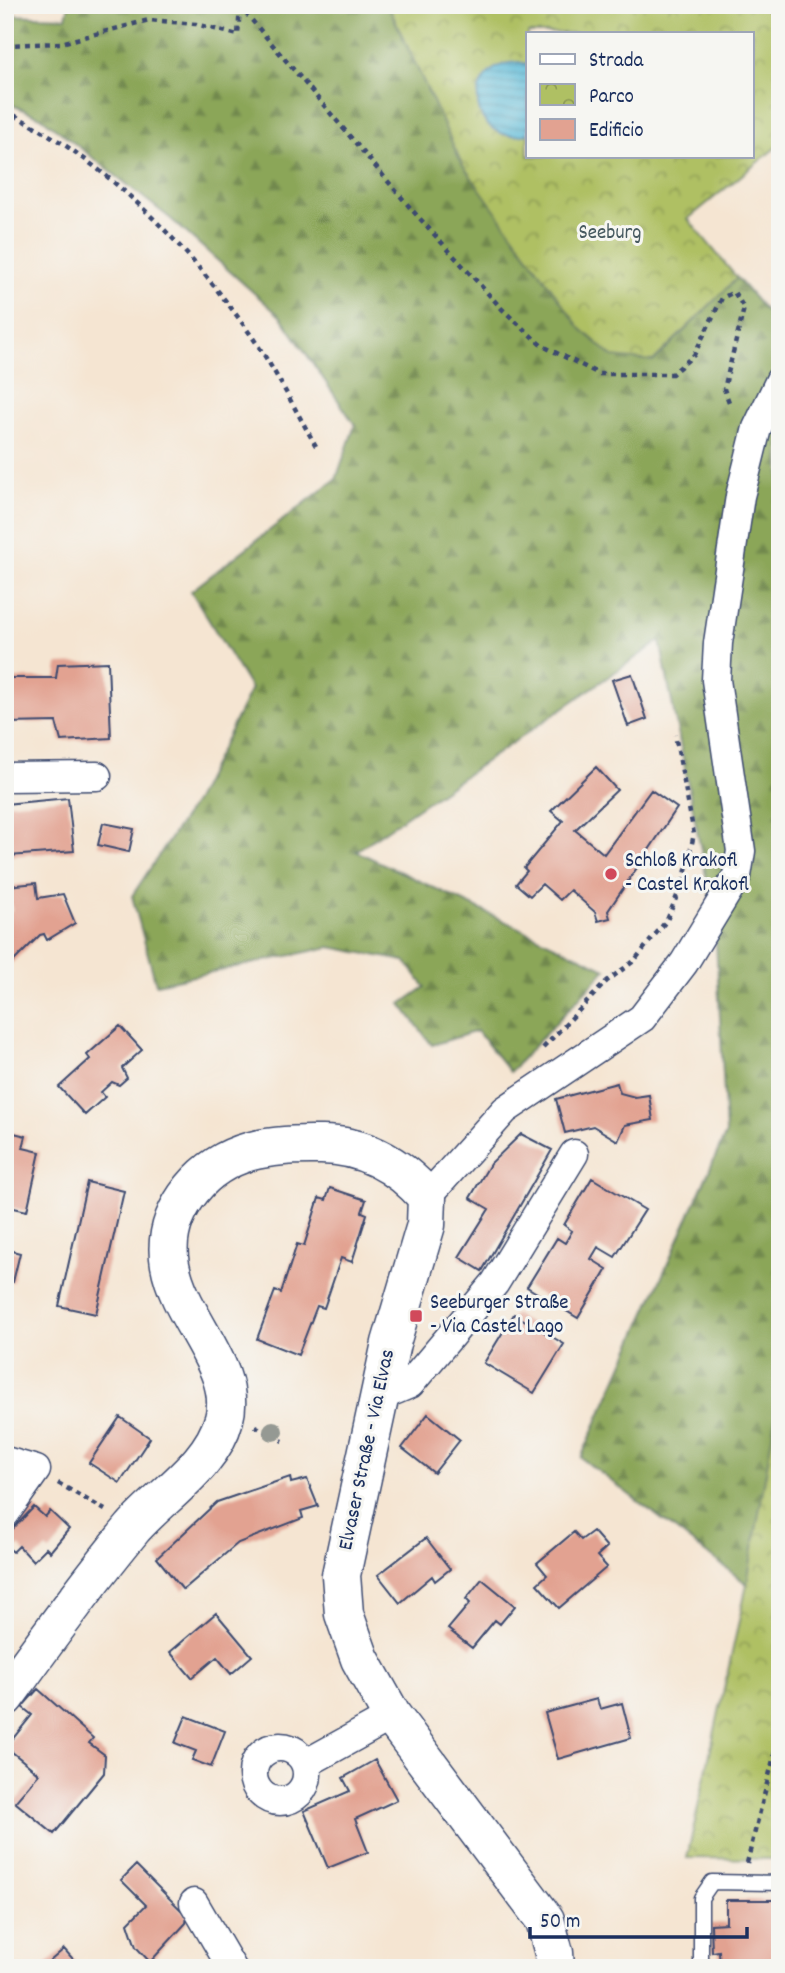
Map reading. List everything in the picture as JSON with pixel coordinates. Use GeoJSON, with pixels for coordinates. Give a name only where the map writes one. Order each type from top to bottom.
{"type":"FeatureCollection","features":[{"type":"Feature","properties":{"kind":"street"},"geometry":{"type":"LineString","coordinates":[[5,1697],[57,1625],[135,1527],[212,1446],[224,1419],[226,1397],[217,1369],[178,1294],[167,1242],[179,1205],[206,1171],[240,1153],[283,1144],[341,1145],[373,1154],[400,1171],[427,1197],[505,1110],[642,1018],[684,963],[737,876],[741,852],[716,680],[718,643],[740,496],[757,428],[780,380]]}},
{"type":"Feature","properties":{"kind":"street"},"geometry":{"type":"LineString","coordinates":[[5,777],[97,776]]}},
{"type":"Feature","properties":{"kind":"street"},"geometry":{"type":"LineString","coordinates":[[379,1397],[410,1384],[495,1283],[574,1154]]}},
{"type":"Feature","properties":{"kind":"street","name":"Elvaser Straße - Via Elvas"},"geometry":{"type":"LineString","coordinates":[[427,1197],[426,1225],[379,1397],[341,1575],[344,1614],[360,1659],[392,1716],[545,1920],[555,1968]]}},
{"type":"Feature","properties":{"kind":"street"},"geometry":{"type":"LineString","coordinates":[[5,1461],[36,1470],[5,1514]]}},
{"type":"Feature","properties":{"kind":"street"},"geometry":{"type":"LineString","coordinates":[[305,1764],[392,1716]]}},
{"type":"Feature","properties":{"kind":"street"},"geometry":{"type":"LineString","coordinates":[[194,1903],[232,1968]]}},
{"type":"Feature","properties":{"kind":"lane"},"geometry":{"type":"LineString","coordinates":[[701,1968],[701,1898],[712,1882],[780,1883]]}},
{"type":"Feature","properties":{"kind":"path"},"geometry":{"type":"LineString","coordinates":[[5,45],[61,44],[149,20],[196,24],[238,35],[239,6]]}},
{"type":"Feature","properties":{"kind":"path"},"geometry":{"type":"LineString","coordinates":[[239,6],[413,211],[502,309],[541,345],[599,374],[672,374],[694,355],[722,298],[734,292],[744,308],[724,389],[729,402]]}},
{"type":"Feature","properties":{"kind":"path"},"geometry":{"type":"LineString","coordinates":[[5,111],[59,142],[146,212],[250,332],[316,446]]}},
{"type":"Feature","properties":{"kind":"path"},"geometry":{"type":"LineString","coordinates":[[536,1056],[607,981],[634,961],[667,920],[684,879],[694,834],[675,735]]}},
{"type":"Feature","properties":{"kind":"path"},"geometry":{"type":"LineString","coordinates":[[36,1470],[135,1527]]}},
{"type":"Feature","properties":{"kind":"path"},"geometry":{"type":"LineString","coordinates":[[780,1548],[780,1593]]}},
{"type":"Feature","properties":{"kind":"path"},"geometry":{"type":"LineString","coordinates":[[742,1881],[780,1732]]}},
{"type":"Feature","properties":{"kind":"green space"},"geometry":{"type":"Polygon","coordinates":[[[69,5],[388,5],[462,164],[654,361],[737,278],[780,328],[780,1390],[747,1584],[581,1458],[726,1133],[715,922],[660,641],[356,851],[606,969],[510,1072],[477,1031],[432,1045],[401,1004],[425,987],[405,961],[330,947],[156,984],[132,896],[195,801],[251,689],[191,591],[336,479],[355,425],[281,317],[171,219],[41,117],[5,102],[5,15],[66,17],[69,5]]]}},
{"type":"Feature","properties":{"kind":"green space","name":"Seeburg"},"geometry":{"type":"Polygon","coordinates":[[[388,5],[780,5],[780,144],[688,219],[737,278],[653,361],[613,357],[580,328],[462,164],[388,5]]]}},
{"type":"Feature","properties":{"kind":"green space"},"geometry":{"type":"Polygon","coordinates":[[[780,1390],[780,1859],[687,1858],[747,1584],[780,1390]]]}},
{"type":"Feature","properties":{"kind":"water"},"geometry":{"type":"Polygon","coordinates":[[[518,62],[526,64],[526,134],[508,135],[493,129],[483,118],[478,104],[479,90],[486,76],[499,66],[518,62]]]}},
{"type":"Feature","properties":{"kind":"building"},"geometry":{"type":"Polygon","coordinates":[[[780,5],[780,16],[752,6],[780,5]]]}},
{"type":"Feature","properties":{"kind":"building"},"geometry":{"type":"Polygon","coordinates":[[[108,662],[111,738],[61,741],[56,722],[5,723],[5,678],[56,678],[58,664],[108,662]]]}},
{"type":"Feature","properties":{"kind":"building"},"geometry":{"type":"Polygon","coordinates":[[[632,674],[647,719],[628,726],[612,680],[632,674]]]}},
{"type":"Feature","properties":{"kind":"building"},"geometry":{"type":"Polygon","coordinates":[[[596,767],[617,790],[575,830],[604,854],[651,790],[677,808],[608,911],[610,918],[598,921],[595,912],[570,890],[560,900],[542,884],[530,896],[516,884],[527,871],[524,868],[563,821],[551,811],[596,767]]]}},
{"type":"Feature","properties":{"kind":"building"},"geometry":{"type":"Polygon","coordinates":[[[68,798],[74,851],[9,856],[5,804],[68,798]]]}},
{"type":"Feature","properties":{"kind":"building"},"geometry":{"type":"Polygon","coordinates":[[[103,823],[134,829],[129,852],[98,845],[103,823]]]}},
{"type":"Feature","properties":{"kind":"building"},"geometry":{"type":"Polygon","coordinates":[[[36,883],[38,898],[63,894],[75,923],[47,940],[44,934],[40,935],[11,964],[5,958],[5,916],[12,911],[8,886],[36,883]]]}},
{"type":"Feature","properties":{"kind":"building"},"geometry":{"type":"Polygon","coordinates":[[[120,1026],[142,1050],[122,1068],[127,1078],[119,1085],[112,1082],[101,1092],[105,1097],[85,1115],[59,1087],[90,1059],[87,1055],[120,1026]]]}},
{"type":"Feature","properties":{"kind":"building"},"geometry":{"type":"Polygon","coordinates":[[[617,1083],[620,1093],[635,1097],[649,1095],[653,1120],[625,1125],[618,1141],[593,1126],[565,1133],[556,1099],[617,1083]]]}},
{"type":"Feature","properties":{"kind":"building"},"geometry":{"type":"Polygon","coordinates":[[[6,1131],[26,1136],[23,1148],[40,1152],[27,1211],[5,1206],[6,1131]]]}},
{"type":"Feature","properties":{"kind":"building"},"geometry":{"type":"Polygon","coordinates":[[[521,1134],[552,1150],[482,1271],[459,1257],[489,1209],[470,1198],[490,1164],[521,1134]]]}},
{"type":"Feature","properties":{"kind":"building"},"geometry":{"type":"Polygon","coordinates":[[[592,1178],[645,1210],[615,1257],[598,1247],[591,1259],[607,1269],[578,1318],[527,1287],[557,1238],[565,1243],[572,1231],[564,1225],[592,1178]]]}},
{"type":"Feature","properties":{"kind":"building"},"geometry":{"type":"Polygon","coordinates":[[[87,1182],[124,1191],[96,1314],[59,1306],[87,1182]]]}},
{"type":"Feature","properties":{"kind":"building"},"geometry":{"type":"Polygon","coordinates":[[[330,1188],[366,1200],[362,1212],[367,1214],[352,1262],[341,1258],[324,1308],[317,1306],[298,1355],[257,1339],[275,1291],[281,1293],[297,1244],[304,1246],[319,1198],[326,1200],[330,1188]]]}},
{"type":"Feature","properties":{"kind":"building"},"geometry":{"type":"Polygon","coordinates":[[[5,1249],[20,1253],[13,1282],[5,1280],[5,1249]]]}},
{"type":"Feature","properties":{"kind":"building"},"geometry":{"type":"Polygon","coordinates":[[[514,1314],[564,1344],[534,1393],[484,1363],[514,1314]]]}},
{"type":"Feature","properties":{"kind":"building"},"geometry":{"type":"Polygon","coordinates":[[[428,1414],[460,1440],[434,1473],[402,1448],[428,1414]]]}},
{"type":"Feature","properties":{"kind":"building"},"geometry":{"type":"Polygon","coordinates":[[[120,1417],[150,1438],[120,1483],[89,1463],[120,1417]]]}},
{"type":"Feature","properties":{"kind":"building"},"geometry":{"type":"Polygon","coordinates":[[[290,1477],[291,1483],[307,1479],[318,1506],[301,1511],[303,1518],[238,1543],[183,1590],[157,1558],[217,1502],[290,1477]]]}},
{"type":"Feature","properties":{"kind":"building"},"geometry":{"type":"Polygon","coordinates":[[[34,1507],[45,1517],[50,1511],[69,1529],[50,1552],[46,1548],[33,1561],[19,1546],[13,1552],[5,1545],[5,1537],[34,1507]]]}},
{"type":"Feature","properties":{"kind":"building"},"geometry":{"type":"Polygon","coordinates":[[[593,1531],[607,1547],[597,1556],[607,1567],[559,1608],[537,1584],[547,1575],[537,1563],[574,1532],[581,1540],[593,1531]]]}},
{"type":"Feature","properties":{"kind":"building"},"geometry":{"type":"Polygon","coordinates":[[[426,1538],[450,1569],[435,1581],[432,1576],[400,1603],[378,1575],[426,1538]]]}},
{"type":"Feature","properties":{"kind":"building"},"geometry":{"type":"Polygon","coordinates":[[[482,1579],[515,1606],[500,1624],[495,1620],[472,1648],[448,1629],[470,1603],[466,1599],[482,1579]]]}},
{"type":"Feature","properties":{"kind":"building"},"geometry":{"type":"Polygon","coordinates":[[[216,1613],[252,1656],[231,1674],[217,1657],[192,1678],[170,1652],[216,1613]]]}},
{"type":"Feature","properties":{"kind":"building"},"geometry":{"type":"Polygon","coordinates":[[[38,1689],[93,1738],[89,1743],[105,1755],[104,1773],[54,1834],[15,1802],[39,1774],[6,1747],[32,1715],[22,1707],[38,1689]]]}},
{"type":"Feature","properties":{"kind":"building"},"geometry":{"type":"Polygon","coordinates":[[[597,1699],[600,1709],[622,1703],[631,1738],[558,1759],[545,1713],[597,1699]]]}},
{"type":"Feature","properties":{"kind":"building"},"geometry":{"type":"Polygon","coordinates":[[[186,1716],[225,1731],[211,1767],[192,1760],[196,1751],[175,1743],[186,1716]]]}},
{"type":"Feature","properties":{"kind":"building"},"geometry":{"type":"Polygon","coordinates":[[[375,1760],[397,1800],[355,1819],[368,1852],[328,1868],[304,1811],[350,1791],[343,1778],[375,1760]]]}},
{"type":"Feature","properties":{"kind":"building"},"geometry":{"type":"Polygon","coordinates":[[[136,1865],[187,1916],[186,1923],[150,1962],[136,1947],[128,1923],[146,1905],[121,1880],[136,1865]]]}},
{"type":"Feature","properties":{"kind":"building"},"geometry":{"type":"Polygon","coordinates":[[[726,1900],[780,1900],[780,1968],[720,1968],[719,1951],[712,1952],[711,1924],[726,1923],[726,1900]]]}},
{"type":"Feature","properties":{"kind":"building"},"geometry":{"type":"Polygon","coordinates":[[[64,1949],[81,1968],[42,1968],[64,1949]]]}},
{"type":"Feature","properties":{"kind":"place","name":"Schloß Krakofl - Castel Krakofl"},"geometry":{"type":"Point","coordinates":[611,874]}},
{"type":"Feature","properties":{"kind":"place","name":"Seeburger Straße - Via Castel Lago"},"geometry":{"type":"Point","coordinates":[416,1316]}}]}
